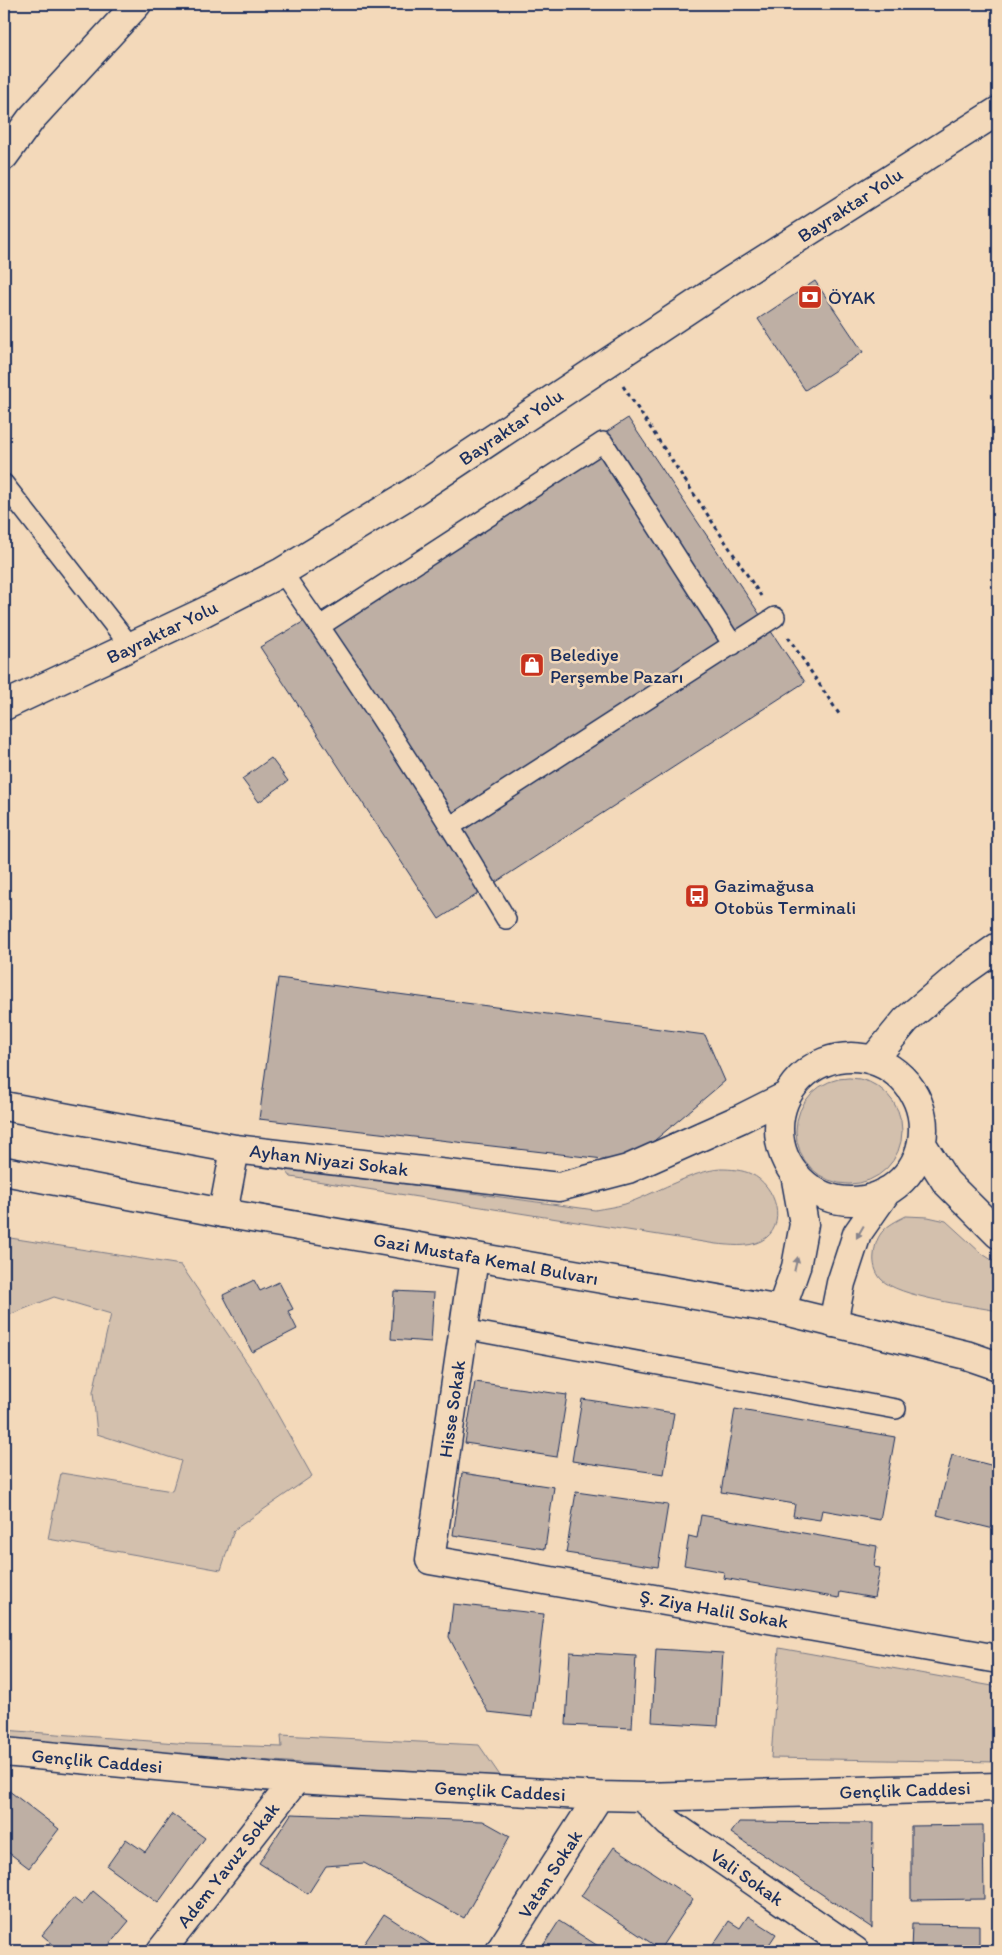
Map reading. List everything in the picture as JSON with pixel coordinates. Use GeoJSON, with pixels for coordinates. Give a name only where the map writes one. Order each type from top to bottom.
{"type":"FeatureCollection","features":[{"type":"Feature","properties":{"kind":"street"},"geometry":{"type":"LineString","coordinates":[[4,156],[31,119],[137,4]]}},
{"type":"Feature","properties":{"kind":"street","name":"Bayraktar Yolu"},"geometry":{"type":"LineString","coordinates":[[4,706],[204,612],[282,572],[413,492],[732,280],[998,111]]}},
{"type":"Feature","properties":{"kind":"street"},"geometry":{"type":"LineString","coordinates":[[873,1060],[906,1020],[964,971],[998,947]]}},
{"type":"Feature","properties":{"kind":"street"},"geometry":{"type":"LineString","coordinates":[[853,1056],[873,1060],[889,1067],[903,1078],[914,1092],[921,1109],[924,1126],[922,1144],[915,1163],[903,1179],[887,1191],[868,1199],[848,1201],[828,1197],[810,1188],[795,1174],[784,1156],[779,1136],[780,1116],[786,1096],[798,1079],[814,1067],[833,1058],[853,1056]]}},
{"type":"Feature","properties":{"kind":"street","name":"Ayhan Niyazi Sokak"},"geometry":{"type":"LineString","coordinates":[[4,1106],[235,1149],[559,1187],[628,1168],[653,1158],[786,1096]]}},
{"type":"Feature","properties":{"kind":"street"},"geometry":{"type":"LineString","coordinates":[[922,1144],[946,1182],[998,1234]]}},
{"type":"Feature","properties":{"kind":"street"},"geometry":{"type":"LineString","coordinates":[[223,1213],[235,1149]]}},
{"type":"Feature","properties":{"kind":"street","name":"Gazi Mustafa Kemal Bulvarı"},"geometry":{"type":"LineString","coordinates":[[4,1171],[474,1258],[781,1310],[966,1355],[998,1366]]}},
{"type":"Feature","properties":{"kind":"street"},"geometry":{"type":"LineString","coordinates":[[781,1310],[796,1267],[804,1224],[795,1174]]}},
{"type":"Feature","properties":{"kind":"street"},"geometry":{"type":"LineString","coordinates":[[834,1323],[841,1283],[857,1234],[887,1191]]}},
{"type":"Feature","properties":{"kind":"street","name":"Hisse Sokak"},"geometry":{"type":"LineString","coordinates":[[430,1560],[474,1258]]}},
{"type":"Feature","properties":{"kind":"street","name":"Gazi Mustafa Kemal Bulvarı"},"geometry":{"type":"LineString","coordinates":[[966,1355],[998,1359]]}},
{"type":"Feature","properties":{"kind":"street","name":"Ş. Ziya Halil Sokak"},"geometry":{"type":"LineString","coordinates":[[430,1560],[998,1659]]}},
{"type":"Feature","properties":{"kind":"street","name":"Gençlik Caddesi"},"geometry":{"type":"LineString","coordinates":[[4,1752],[296,1779],[599,1796],[643,1797],[998,1787]]}},
{"type":"Feature","properties":{"kind":"street","name":"Adem Yavuz Sokak"},"geometry":{"type":"LineString","coordinates":[[161,1951],[296,1779]]}},
{"type":"Feature","properties":{"kind":"street","name":"Vatan Sokak"},"geometry":{"type":"LineString","coordinates":[[500,1951],[599,1796]]}},
{"type":"Feature","properties":{"kind":"street","name":"Vali Sokak"},"geometry":{"type":"LineString","coordinates":[[643,1797],[668,1823],[855,1951]]}},
{"type":"Feature","properties":{"kind":"lane"},"geometry":{"type":"LineString","coordinates":[[320,626],[603,442],[733,645]]}},
{"type":"Feature","properties":{"kind":"lane"},"geometry":{"type":"LineString","coordinates":[[4,484],[131,647]]}},
{"type":"Feature","properties":{"kind":"lane"},"geometry":{"type":"LineString","coordinates":[[282,572],[320,626],[451,826],[506,919]]}},
{"type":"Feature","properties":{"kind":"lane"},"geometry":{"type":"LineString","coordinates":[[451,826],[775,617]]}},
{"type":"Feature","properties":{"kind":"lane"},"geometry":{"type":"LineString","coordinates":[[464,1329],[896,1410]]}},
{"type":"Feature","properties":{"kind":"path"},"geometry":{"type":"LineString","coordinates":[[607,363],[839,714]]}},
{"type":"Feature","properties":{"kind":"shaded area"},"geometry":{"type":"Polygon","coordinates":[[[849,1078],[869,1082],[886,1094],[898,1111],[902,1131],[898,1151],[886,1168],[869,1180],[849,1184],[829,1180],[812,1168],[800,1151],[796,1131],[800,1111],[812,1094],[829,1082],[849,1078]]]}},
{"type":"Feature","properties":{"kind":"shaded area"},"geometry":{"type":"Polygon","coordinates":[[[283,1167],[595,1210],[625,1204],[710,1170],[733,1170],[751,1174],[760,1179],[773,1196],[777,1217],[770,1235],[761,1241],[744,1245],[716,1244],[291,1177],[283,1167]]]}},
{"type":"Feature","properties":{"kind":"shaded area"},"geometry":{"type":"Polygon","coordinates":[[[906,1216],[928,1217],[946,1221],[981,1253],[998,1264],[998,1311],[918,1296],[903,1291],[881,1279],[874,1261],[877,1241],[883,1231],[906,1216]]]}},
{"type":"Feature","properties":{"kind":"shaded area"},"geometry":{"type":"Polygon","coordinates":[[[4,1237],[181,1265],[256,1376],[312,1476],[234,1530],[221,1570],[48,1539],[61,1473],[172,1491],[181,1461],[97,1434],[93,1392],[111,1314],[54,1297],[4,1317],[4,1237]]]}},
{"type":"Feature","properties":{"kind":"shaded area"},"geometry":{"type":"Polygon","coordinates":[[[779,1648],[998,1687],[998,1762],[771,1758],[779,1648]]]}},
{"type":"Feature","properties":{"kind":"shaded area"},"geometry":{"type":"Polygon","coordinates":[[[4,1730],[190,1744],[282,1747],[281,1735],[479,1745],[501,1777],[4,1742],[4,1730]]]}},
{"type":"Feature","properties":{"kind":"building"},"geometry":{"type":"Polygon","coordinates":[[[815,281],[863,352],[805,390],[758,319],[815,281]]]}},
{"type":"Feature","properties":{"kind":"building","name":"Belediye Perşembe Pazarı"},"geometry":{"type":"Polygon","coordinates":[[[628,418],[805,682],[439,919],[260,647],[413,558],[628,418]]]}},
{"type":"Feature","properties":{"kind":"building"},"geometry":{"type":"Polygon","coordinates":[[[271,758],[288,781],[259,802],[242,779],[271,758]]]}},
{"type":"Feature","properties":{"kind":"building"},"geometry":{"type":"Polygon","coordinates":[[[278,978],[705,1035],[725,1081],[629,1162],[259,1119],[278,978]]]}},
{"type":"Feature","properties":{"kind":"building"},"geometry":{"type":"Polygon","coordinates":[[[254,1280],[260,1291],[279,1282],[293,1309],[288,1311],[297,1329],[252,1352],[223,1295],[254,1280]]]}},
{"type":"Feature","properties":{"kind":"building"},"geometry":{"type":"Polygon","coordinates":[[[394,1291],[434,1293],[431,1342],[391,1339],[394,1291]]]}},
{"type":"Feature","properties":{"kind":"building"},"geometry":{"type":"Polygon","coordinates":[[[475,1382],[567,1395],[557,1457],[465,1443],[475,1382]]]}},
{"type":"Feature","properties":{"kind":"building"},"geometry":{"type":"Polygon","coordinates":[[[582,1399],[674,1413],[664,1474],[572,1461],[582,1399]]]}},
{"type":"Feature","properties":{"kind":"building"},"geometry":{"type":"Polygon","coordinates":[[[735,1409],[895,1437],[880,1520],[822,1510],[820,1520],[793,1516],[795,1504],[721,1492],[735,1409]]]}},
{"type":"Feature","properties":{"kind":"building"},"geometry":{"type":"Polygon","coordinates":[[[952,1455],[998,1467],[998,1530],[937,1515],[952,1455]]]}},
{"type":"Feature","properties":{"kind":"building"},"geometry":{"type":"Polygon","coordinates":[[[462,1473],[554,1487],[545,1549],[453,1535],[462,1473]]]}},
{"type":"Feature","properties":{"kind":"building"},"geometry":{"type":"Polygon","coordinates":[[[576,1492],[668,1505],[658,1567],[566,1553],[576,1492]]]}},
{"type":"Feature","properties":{"kind":"building"},"geometry":{"type":"Polygon","coordinates":[[[701,1515],[877,1546],[874,1567],[880,1568],[874,1598],[840,1592],[839,1598],[723,1578],[724,1572],[684,1565],[689,1536],[697,1538],[701,1515]]]}},
{"type":"Feature","properties":{"kind":"building"},"geometry":{"type":"Polygon","coordinates":[[[453,1604],[544,1614],[532,1717],[488,1712],[449,1637],[453,1604]]]}},
{"type":"Feature","properties":{"kind":"building"},"geometry":{"type":"Polygon","coordinates":[[[656,1649],[723,1653],[718,1726],[652,1722],[656,1649]]]}},
{"type":"Feature","properties":{"kind":"building"},"geometry":{"type":"Polygon","coordinates":[[[570,1652],[636,1656],[632,1728],[566,1725],[570,1652]]]}},
{"type":"Feature","properties":{"kind":"building"},"geometry":{"type":"Polygon","coordinates":[[[4,1787],[59,1829],[29,1868],[4,1849],[4,1787]]]}},
{"type":"Feature","properties":{"kind":"building"},"geometry":{"type":"Polygon","coordinates":[[[172,1814],[205,1838],[158,1903],[107,1866],[126,1839],[145,1852],[172,1814]]]}},
{"type":"Feature","properties":{"kind":"building"},"geometry":{"type":"Polygon","coordinates":[[[291,1814],[483,1821],[510,1836],[464,1918],[364,1863],[326,1866],[308,1894],[259,1863],[291,1814]]]}},
{"type":"Feature","properties":{"kind":"building"},"geometry":{"type":"Polygon","coordinates":[[[739,1822],[873,1823],[872,1928],[731,1833],[739,1822]]]}},
{"type":"Feature","properties":{"kind":"building"},"geometry":{"type":"Polygon","coordinates":[[[983,1825],[984,1899],[911,1900],[911,1826],[983,1825]]]}},
{"type":"Feature","properties":{"kind":"building"},"geometry":{"type":"Polygon","coordinates":[[[614,1847],[693,1899],[660,1949],[581,1896],[614,1847]]]}},
{"type":"Feature","properties":{"kind":"building"},"geometry":{"type":"Polygon","coordinates":[[[93,1891],[129,1921],[104,1951],[61,1951],[42,1935],[73,1898],[82,1905],[93,1891]]]}},
{"type":"Feature","properties":{"kind":"building"},"geometry":{"type":"Polygon","coordinates":[[[384,1914],[441,1951],[359,1951],[384,1914]]]}},
{"type":"Feature","properties":{"kind":"building"},"geometry":{"type":"Polygon","coordinates":[[[748,1916],[776,1934],[766,1949],[760,1945],[756,1951],[709,1951],[729,1921],[740,1928],[748,1916]]]}},
{"type":"Feature","properties":{"kind":"building"},"geometry":{"type":"Polygon","coordinates":[[[559,1921],[606,1951],[544,1951],[541,1949],[559,1921]]]}},
{"type":"Feature","properties":{"kind":"building"},"geometry":{"type":"Polygon","coordinates":[[[912,1924],[979,1925],[979,1951],[911,1951],[912,1924]]]}},
{"type":"Feature","properties":{"kind":"place","name":"ÖYAK"},"geometry":{"type":"Point","coordinates":[810,297]}},
{"type":"Feature","properties":{"kind":"place","name":"Belediye Perşembe Pazarı"},"geometry":{"type":"Point","coordinates":[532,665]}},
{"type":"Feature","properties":{"kind":"place","name":"Gazimağusa Otobüs Terminali"},"geometry":{"type":"Point","coordinates":[697,896]}}]}
